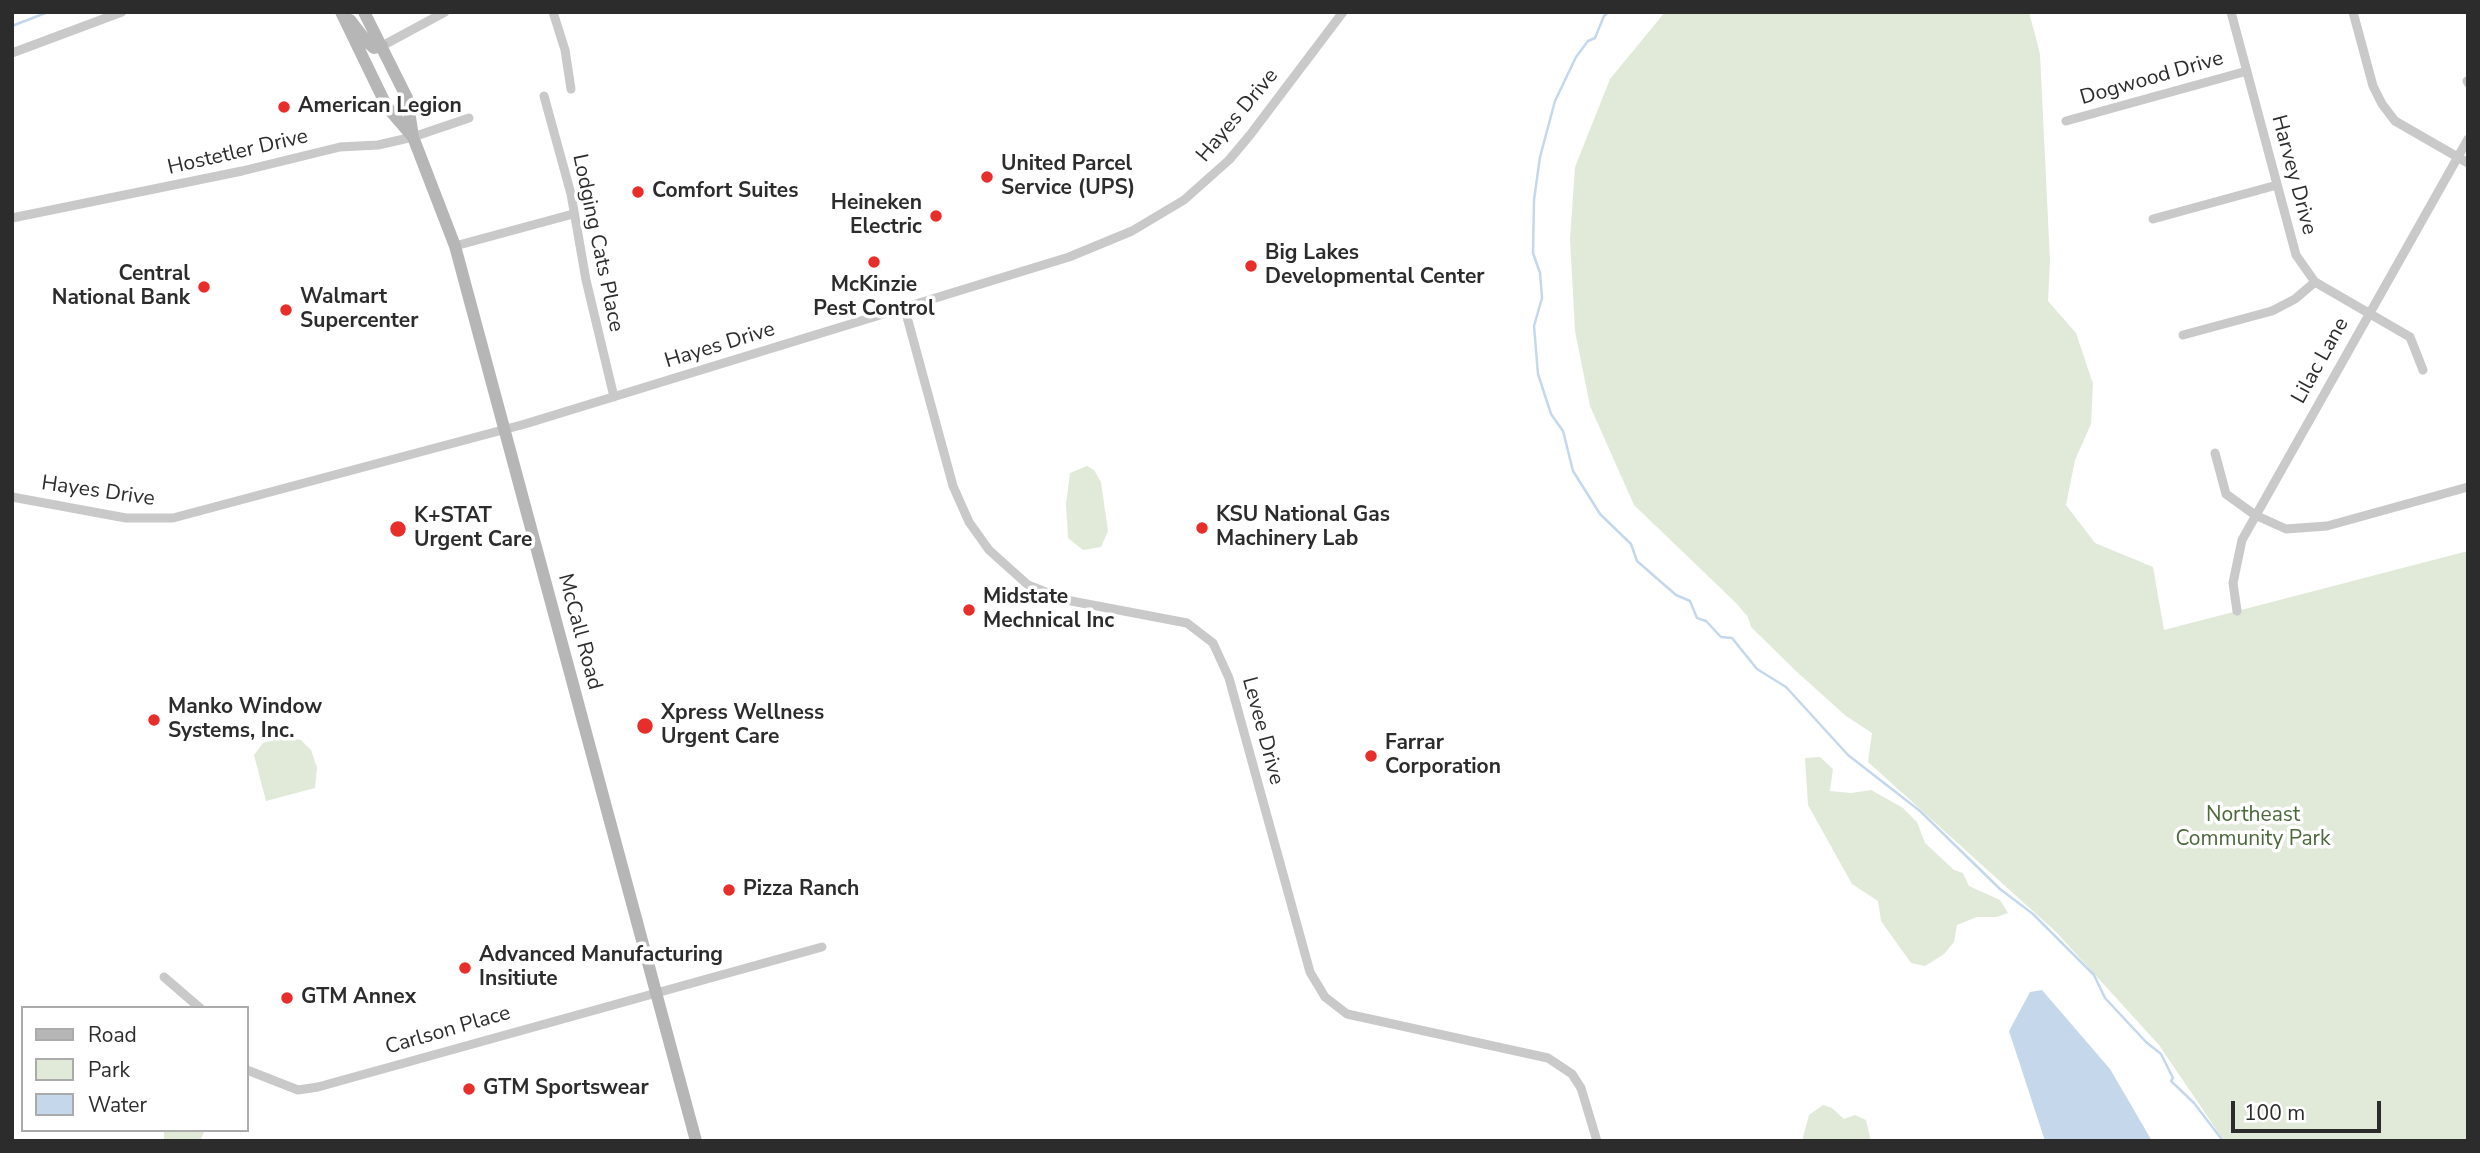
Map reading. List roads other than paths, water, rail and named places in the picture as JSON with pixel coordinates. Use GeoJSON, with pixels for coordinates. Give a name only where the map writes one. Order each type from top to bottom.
{"type":"FeatureCollection","features":[{"type":"Feature","properties":{"kind":"main road"},"geometry":{"type":"LineString","coordinates":[[341,12],[374,48],[382,46]]}},
{"type":"Feature","properties":{"kind":"main road","name":"McCall Road"},"geometry":{"type":"LineString","coordinates":[[341,12],[387,107],[413,137]]}},
{"type":"Feature","properties":{"kind":"main road","name":"McCall Road"},"geometry":{"type":"LineString","coordinates":[[364,12],[407,98],[413,137],[455,246],[696,1141]]}},
{"type":"Feature","properties":{"kind":"street"},"geometry":{"type":"LineString","coordinates":[[12,54],[122,12]]}},
{"type":"Feature","properties":{"kind":"street"},"geometry":{"type":"LineString","coordinates":[[382,46],[444,12]]}},
{"type":"Feature","properties":{"kind":"street"},"geometry":{"type":"LineString","coordinates":[[553,12],[565,50],[571,89]]}},
{"type":"Feature","properties":{"kind":"street","name":"Hayes Drive"},"geometry":{"type":"LineString","coordinates":[[12,497],[126,518],[173,518],[504,430],[1080,253],[1132,231],[1184,200],[1228,160],[1343,12]]}},
{"type":"Feature","properties":{"kind":"street","name":"Harvey Drive"},"geometry":{"type":"LineString","coordinates":[[2231,12],[2296,255],[2315,282],[2410,337],[2423,370]]}},
{"type":"Feature","properties":{"kind":"street"},"geometry":{"type":"LineString","coordinates":[[2353,12],[2373,86],[2382,104],[2395,121],[2468,163]]}},
{"type":"Feature","properties":{"kind":"street","name":"Dogwood Drive"},"geometry":{"type":"LineString","coordinates":[[2066,121],[2247,71]]}},
{"type":"Feature","properties":{"kind":"street","name":"Lodging Cats Place"},"geometry":{"type":"LineString","coordinates":[[544,96],[571,194],[573,214],[614,397]]}},
{"type":"Feature","properties":{"kind":"street","name":"Hostetler Drive"},"geometry":{"type":"LineString","coordinates":[[12,218],[242,171],[340,147],[378,145],[413,137],[469,117]]}},
{"type":"Feature","properties":{"kind":"street","name":"Lilac Lane"},"geometry":{"type":"LineString","coordinates":[[2237,611],[2233,583],[2236,556],[2255,515],[2468,139]]}},
{"type":"Feature","properties":{"kind":"street"},"geometry":{"type":"LineString","coordinates":[[2153,219],[2277,186]]}},
{"type":"Feature","properties":{"kind":"street"},"geometry":{"type":"LineString","coordinates":[[455,246],[573,214]]}},
{"type":"Feature","properties":{"kind":"street"},"geometry":{"type":"LineString","coordinates":[[2183,335],[2272,311],[2295,299],[2315,282]]}},
{"type":"Feature","properties":{"kind":"street","name":"Levee Drive"},"geometry":{"type":"LineString","coordinates":[[904,306],[953,486],[969,522],[989,550],[1028,585],[1066,600],[1187,623],[1213,643],[1229,677],[1310,972],[1325,996],[1347,1014],[1548,1058],[1572,1074],[1581,1088],[1597,1141]]}},
{"type":"Feature","properties":{"kind":"street"},"geometry":{"type":"LineString","coordinates":[[2215,453],[2226,494],[2255,515],[2286,529],[2305,529],[2468,488]]}},
{"type":"Feature","properties":{"kind":"street","name":"Carlson Place"},"geometry":{"type":"LineString","coordinates":[[248,1070],[298,1090],[318,1087],[822,947]]}},
{"type":"Feature","properties":{"kind":"street"},"geometry":{"type":"LineString","coordinates":[[164,977],[198,1006]]}},
{"type":"Feature","properties":{"kind":"water"},"geometry":{"type":"Polygon","coordinates":[[[2042,990],[2110,1069],[2152,1141],[2045,1141],[2009,1031],[2030,992],[2042,990]]]}},
{"type":"Feature","properties":{"kind":"waterway"},"geometry":{"type":"LineString","coordinates":[[12,26],[48,12]]}},
{"type":"Feature","properties":{"kind":"waterway"},"geometry":{"type":"LineString","coordinates":[[1609,12],[1604,16],[1595,38],[1588,41],[1576,57],[1555,101],[1540,157],[1534,200],[1533,253],[1540,273],[1542,298],[1534,326],[1538,374],[1551,414],[1563,431],[1573,471],[1600,514],[1631,544],[1637,561],[1676,595],[1690,601],[1697,618],[1706,621],[1721,637],[1732,638],[1757,669],[1786,687],[1848,755],[1920,811],[2000,889],[2033,914],[2094,975],[2105,998],[2146,1042],[2161,1054],[2173,1078],[2171,1081],[2194,1103],[2223,1141]]}},
{"type":"Feature","properties":{"kind":"place","name":"American Legion"},"geometry":{"type":"Point","coordinates":[284,107]}},
{"type":"Feature","properties":{"kind":"place","name":"United Parcel Service (UPS)"},"geometry":{"type":"Point","coordinates":[987,177]}},
{"type":"Feature","properties":{"kind":"place","name":"Comfort Suites"},"geometry":{"type":"Point","coordinates":[638,192]}},
{"type":"Feature","properties":{"kind":"place","name":"Heineken Electric"},"geometry":{"type":"Point","coordinates":[936,216]}},
{"type":"Feature","properties":{"kind":"place","name":"McKinzie Pest Control"},"geometry":{"type":"Point","coordinates":[874,262]}},
{"type":"Feature","properties":{"kind":"place","name":"Big Lakes Developmental Center"},"geometry":{"type":"Point","coordinates":[1251,266]}},
{"type":"Feature","properties":{"kind":"place","name":"Central National Bank"},"geometry":{"type":"Point","coordinates":[204,287]}},
{"type":"Feature","properties":{"kind":"place","name":"Walmart Supercenter"},"geometry":{"type":"Point","coordinates":[286,310]}},
{"type":"Feature","properties":{"kind":"place","name":"KSU National Gas Machinery Lab"},"geometry":{"type":"Point","coordinates":[1202,528]}},
{"type":"Feature","properties":{"kind":"place","name":"K+STAT Urgent Care"},"geometry":{"type":"Point","coordinates":[398,529]}},
{"type":"Feature","properties":{"kind":"place","name":"Midstate Mechnical Inc"},"geometry":{"type":"Point","coordinates":[969,610]}},
{"type":"Feature","properties":{"kind":"place","name":"Manko Window Systems, Inc."},"geometry":{"type":"Point","coordinates":[154,720]}},
{"type":"Feature","properties":{"kind":"place","name":"Xpress Wellness Urgent Care"},"geometry":{"type":"Point","coordinates":[645,726]}},
{"type":"Feature","properties":{"kind":"place","name":"Farrar Corporation"},"geometry":{"type":"Point","coordinates":[1371,756]}},
{"type":"Feature","properties":{"kind":"place","name":"Pizza Ranch"},"geometry":{"type":"Point","coordinates":[729,890]}},
{"type":"Feature","properties":{"kind":"place","name":"Advanced Manufacturing Insitiute"},"geometry":{"type":"Point","coordinates":[465,968]}},
{"type":"Feature","properties":{"kind":"place","name":"GTM Annex"},"geometry":{"type":"Point","coordinates":[287,998]}},
{"type":"Feature","properties":{"kind":"place","name":"GTM Sportswear"},"geometry":{"type":"Point","coordinates":[469,1089]}},
{"type":"Feature","properties":{"kind":"park label","name":"Northeast Community Park"},"geometry":{"type":"Point","coordinates":[2253,828]}}]}
